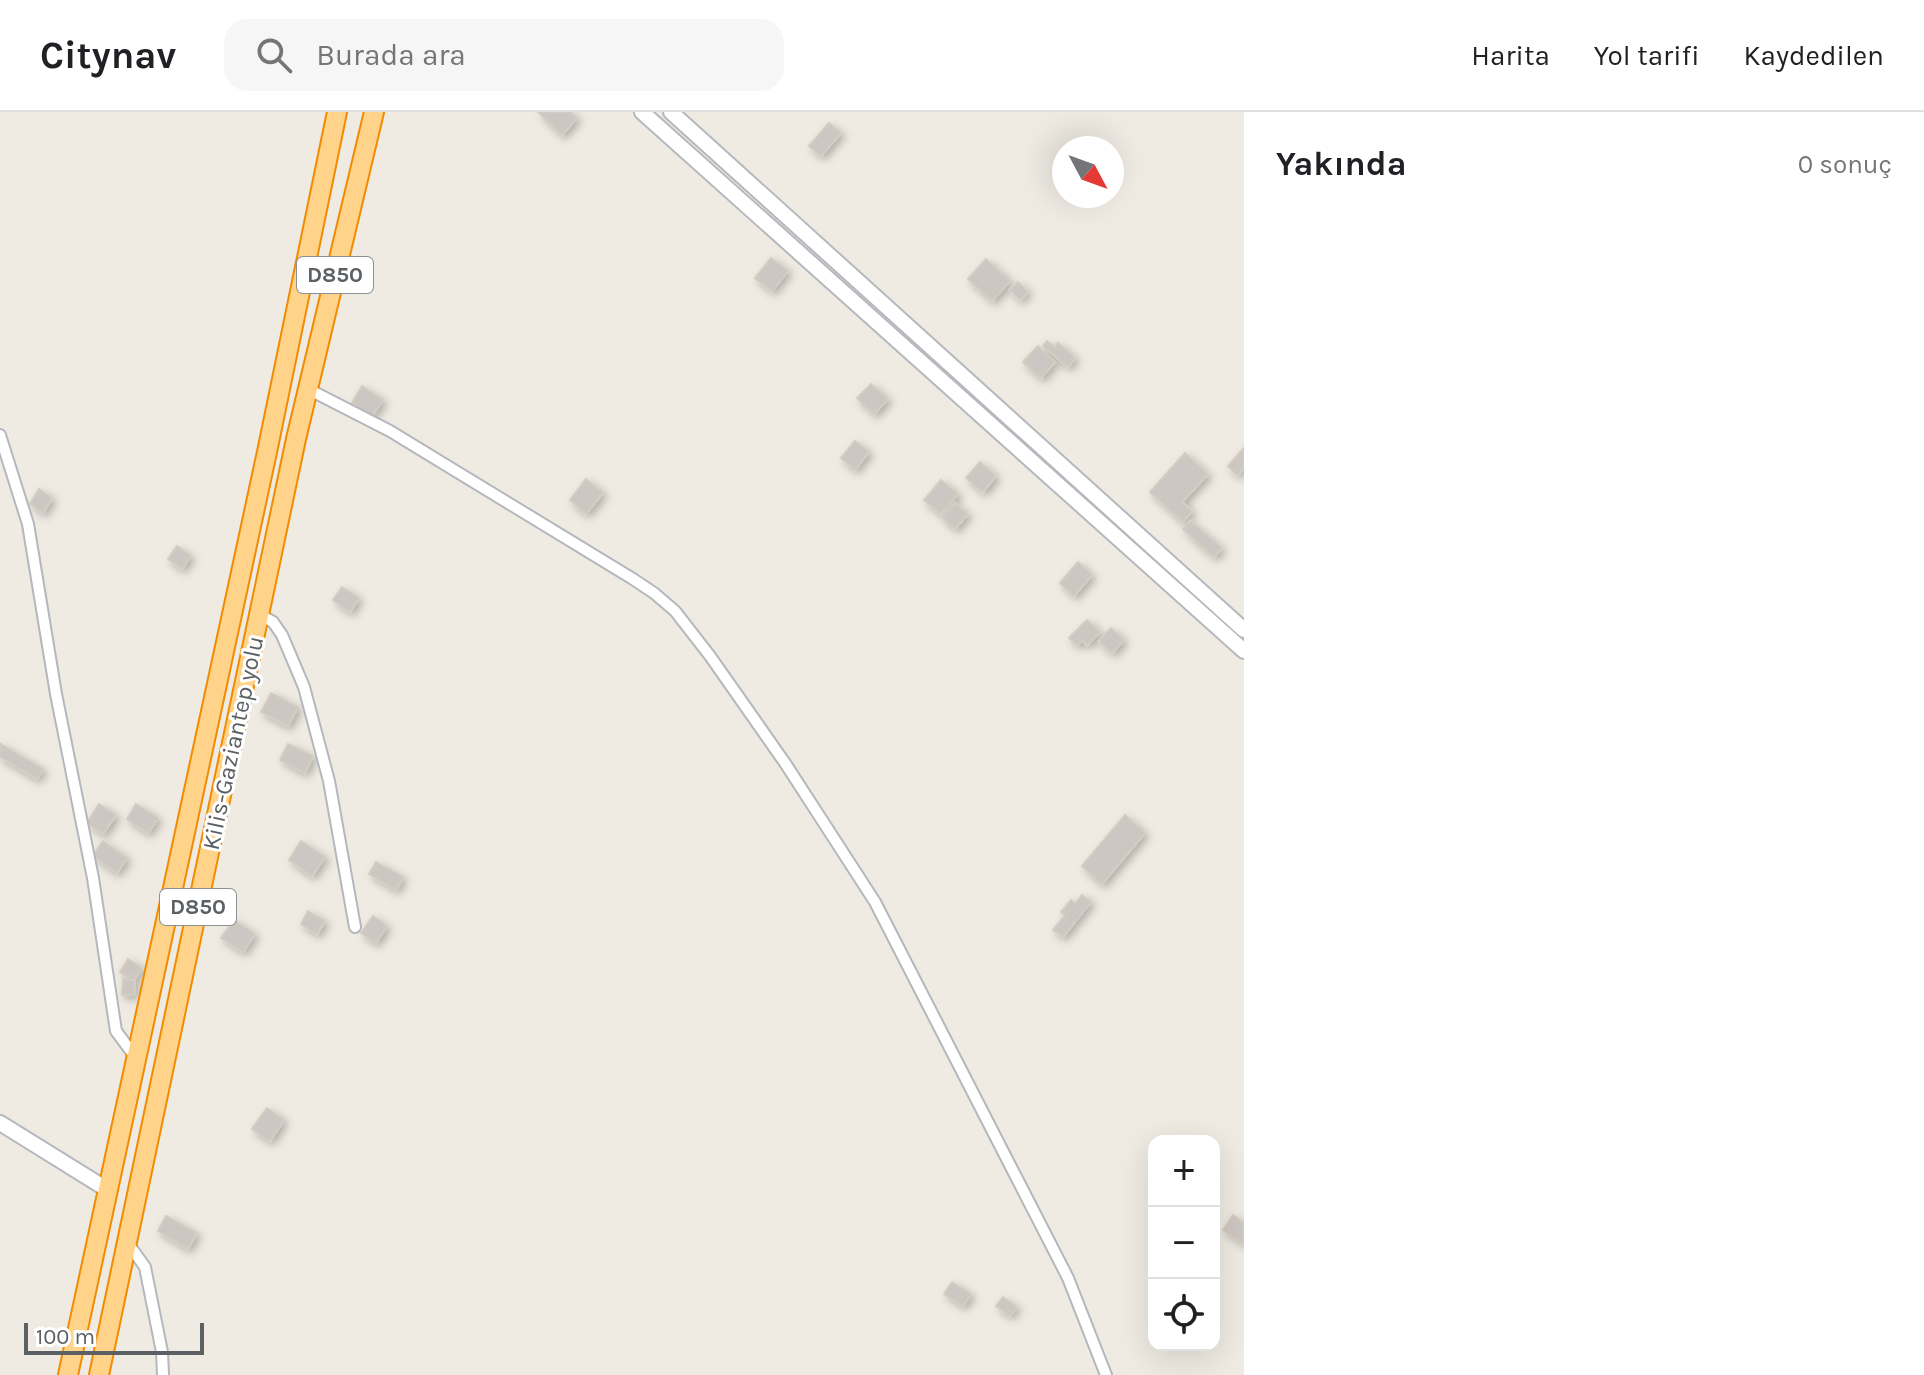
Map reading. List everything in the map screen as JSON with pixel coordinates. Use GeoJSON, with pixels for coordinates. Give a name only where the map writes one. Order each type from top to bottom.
{"type":"FeatureCollection","features":[{"type":"Feature","properties":{"kind":"highway","name":"Kilis-Gaziantep yolu"},"geometry":{"type":"LineString","coordinates":[[68,1375],[337,112]]}},
{"type":"Feature","properties":{"kind":"highway","name":"Kilis-Gaziantep yolu"},"geometry":{"type":"LineString","coordinates":[[99,1375],[308,389],[374,112]]}},
{"type":"Feature","properties":{"kind":"main road"},"geometry":{"type":"LineString","coordinates":[[642,112],[1244,651]]}},
{"type":"Feature","properties":{"kind":"main road"},"geometry":{"type":"LineString","coordinates":[[671,112],[1244,630]]}},
{"type":"Feature","properties":{"kind":"main road"},"geometry":{"type":"LineString","coordinates":[[0,1123],[108,1190]]}},
{"type":"Feature","properties":{"kind":"street"},"geometry":{"type":"LineString","coordinates":[[308,389],[390,431],[633,579],[675,611],[785,763],[875,902],[1068,1278],[1106,1375]]}},
{"type":"Feature","properties":{"kind":"street"},"geometry":{"type":"LineString","coordinates":[[0,435],[30,536],[56,694],[93,878],[116,1031],[136,1058]]}},
{"type":"Feature","properties":{"kind":"street"},"geometry":{"type":"LineString","coordinates":[[260,615],[273,622],[282,635],[304,687],[329,781],[355,927]]}},
{"type":"Feature","properties":{"kind":"street"},"geometry":{"type":"LineString","coordinates":[[127,1242],[145,1267],[162,1352],[163,1375]]}},
{"type":"Feature","properties":{"kind":"building"},"geometry":{"type":"Polygon","coordinates":[[[538,112],[570,112],[577,118],[562,135],[538,112]]]}},
{"type":"Feature","properties":{"kind":"building"},"geometry":{"type":"Polygon","coordinates":[[[829,123],[841,133],[821,156],[809,146],[829,123]]]}},
{"type":"Feature","properties":{"kind":"building"},"geometry":{"type":"Polygon","coordinates":[[[771,258],[788,271],[772,291],[755,278],[771,258]]]}},
{"type":"Feature","properties":{"kind":"building"},"geometry":{"type":"Polygon","coordinates":[[[986,259],[1010,281],[992,301],[968,279],[986,259]]]}},
{"type":"Feature","properties":{"kind":"building"},"geometry":{"type":"Polygon","coordinates":[[[1018,282],[1028,292],[1020,300],[1010,290],[1018,282]]]}},
{"type":"Feature","properties":{"kind":"building"},"geometry":{"type":"Polygon","coordinates":[[[1047,341],[1055,348],[1058,343],[1075,358],[1068,367],[1043,346],[1047,341]]]}},
{"type":"Feature","properties":{"kind":"building"},"geometry":{"type":"Polygon","coordinates":[[[1038,346],[1055,362],[1041,378],[1023,362],[1038,346]]]}},
{"type":"Feature","properties":{"kind":"building"},"geometry":{"type":"Polygon","coordinates":[[[871,384],[888,399],[874,414],[857,398],[871,384]]]}},
{"type":"Feature","properties":{"kind":"building"},"geometry":{"type":"Polygon","coordinates":[[[362,386],[383,400],[372,416],[352,403],[362,386]]]}},
{"type":"Feature","properties":{"kind":"building"},"geometry":{"type":"Polygon","coordinates":[[[855,441],[869,452],[855,470],[841,458],[855,441]]]}},
{"type":"Feature","properties":{"kind":"building"},"geometry":{"type":"Polygon","coordinates":[[[1244,448],[1244,468],[1237,475],[1228,466],[1244,448]]]}},
{"type":"Feature","properties":{"kind":"building"},"geometry":{"type":"Polygon","coordinates":[[[1185,453],[1208,474],[1182,502],[1192,511],[1183,522],[1150,492],[1185,453]]]}},
{"type":"Feature","properties":{"kind":"building"},"geometry":{"type":"Polygon","coordinates":[[[980,462],[996,476],[983,492],[966,478],[980,462]]]}},
{"type":"Feature","properties":{"kind":"building"},"geometry":{"type":"Polygon","coordinates":[[[586,479],[603,493],[586,514],[570,500],[586,479]]]}},
{"type":"Feature","properties":{"kind":"building"},"geometry":{"type":"Polygon","coordinates":[[[941,480],[958,494],[941,514],[924,500],[941,480]]]}},
{"type":"Feature","properties":{"kind":"building"},"geometry":{"type":"Polygon","coordinates":[[[39,489],[52,498],[43,513],[30,504],[39,489]]]}},
{"type":"Feature","properties":{"kind":"building"},"geometry":{"type":"Polygon","coordinates":[[[955,503],[968,514],[955,529],[942,517],[955,503]]]}},
{"type":"Feature","properties":{"kind":"building"},"geometry":{"type":"Polygon","coordinates":[[[1190,521],[1222,548],[1214,557],[1183,529],[1190,521]]]}},
{"type":"Feature","properties":{"kind":"building"},"geometry":{"type":"Polygon","coordinates":[[[177,546],[191,556],[182,569],[168,559],[177,546]]]}},
{"type":"Feature","properties":{"kind":"building"},"geometry":{"type":"Polygon","coordinates":[[[1078,562],[1092,575],[1074,596],[1060,583],[1078,562]]]}},
{"type":"Feature","properties":{"kind":"building"},"geometry":{"type":"Polygon","coordinates":[[[342,587],[359,598],[350,612],[333,600],[342,587]]]}},
{"type":"Feature","properties":{"kind":"building"},"geometry":{"type":"Polygon","coordinates":[[[1087,620],[1100,632],[1087,645],[1082,640],[1077,645],[1069,638],[1087,620]]]}},
{"type":"Feature","properties":{"kind":"building"},"geometry":{"type":"Polygon","coordinates":[[[1111,628],[1124,640],[1112,653],[1099,641],[1111,628]]]}},
{"type":"Feature","properties":{"kind":"building"},"geometry":{"type":"Polygon","coordinates":[[[271,693],[298,707],[288,726],[261,712],[271,693]]]}},
{"type":"Feature","properties":{"kind":"building"},"geometry":{"type":"Polygon","coordinates":[[[1,744],[43,769],[37,779],[0,757],[1,744]]]}},
{"type":"Feature","properties":{"kind":"building"},"geometry":{"type":"Polygon","coordinates":[[[288,744],[313,756],[305,773],[280,760],[288,744]]]}},
{"type":"Feature","properties":{"kind":"building"},"geometry":{"type":"Polygon","coordinates":[[[99,804],[116,815],[103,834],[87,823],[99,804]]]}},
{"type":"Feature","properties":{"kind":"building"},"geometry":{"type":"Polygon","coordinates":[[[136,804],[158,818],[148,833],[127,819],[136,804]]]}},
{"type":"Feature","properties":{"kind":"building"},"geometry":{"type":"Polygon","coordinates":[[[1125,815],[1145,833],[1102,884],[1082,866],[1125,815]]]}},
{"type":"Feature","properties":{"kind":"building"},"geometry":{"type":"Polygon","coordinates":[[[103,841],[127,858],[117,873],[93,856],[103,841]]]}},
{"type":"Feature","properties":{"kind":"building"},"geometry":{"type":"Polygon","coordinates":[[[301,841],[325,857],[312,876],[289,860],[301,841]]]}},
{"type":"Feature","properties":{"kind":"building"},"geometry":{"type":"Polygon","coordinates":[[[376,862],[403,877],[396,890],[369,874],[376,862]]]}},
{"type":"Feature","properties":{"kind":"building"},"geometry":{"type":"Polygon","coordinates":[[[1082,895],[1091,902],[1063,937],[1053,930],[1065,915],[1061,912],[1071,900],[1075,904],[1082,895]]]}},
{"type":"Feature","properties":{"kind":"building"},"geometry":{"type":"Polygon","coordinates":[[[308,911],[325,921],[317,934],[301,924],[308,911]]]}},
{"type":"Feature","properties":{"kind":"building"},"geometry":{"type":"Polygon","coordinates":[[[373,916],[387,926],[376,943],[361,933],[373,916]]]}},
{"type":"Feature","properties":{"kind":"building"},"geometry":{"type":"Polygon","coordinates":[[[234,920],[255,934],[243,952],[221,938],[234,920]]]}},
{"type":"Feature","properties":{"kind":"building"},"geometry":{"type":"Polygon","coordinates":[[[128,959],[142,968],[136,977],[131,975],[129,978],[120,972],[128,959]]]}},
{"type":"Feature","properties":{"kind":"building"},"geometry":{"type":"Polygon","coordinates":[[[123,979],[135,980],[134,995],[122,995],[123,979]]]}},
{"type":"Feature","properties":{"kind":"building"},"geometry":{"type":"Polygon","coordinates":[[[267,1108],[284,1120],[270,1141],[252,1129],[267,1108]]]}},
{"type":"Feature","properties":{"kind":"building"},"geometry":{"type":"Polygon","coordinates":[[[1233,1215],[1244,1223],[1243,1244],[1223,1230],[1233,1215]]]}},
{"type":"Feature","properties":{"kind":"building"},"geometry":{"type":"Polygon","coordinates":[[[166,1216],[197,1233],[188,1249],[158,1231],[166,1216]]]}},
{"type":"Feature","properties":{"kind":"building"},"geometry":{"type":"Polygon","coordinates":[[[952,1282],[971,1294],[963,1306],[944,1294],[952,1282]]]}},
{"type":"Feature","properties":{"kind":"building"},"geometry":{"type":"Polygon","coordinates":[[[1003,1297],[1017,1307],[1010,1316],[996,1306],[1003,1297]]]}}]}
